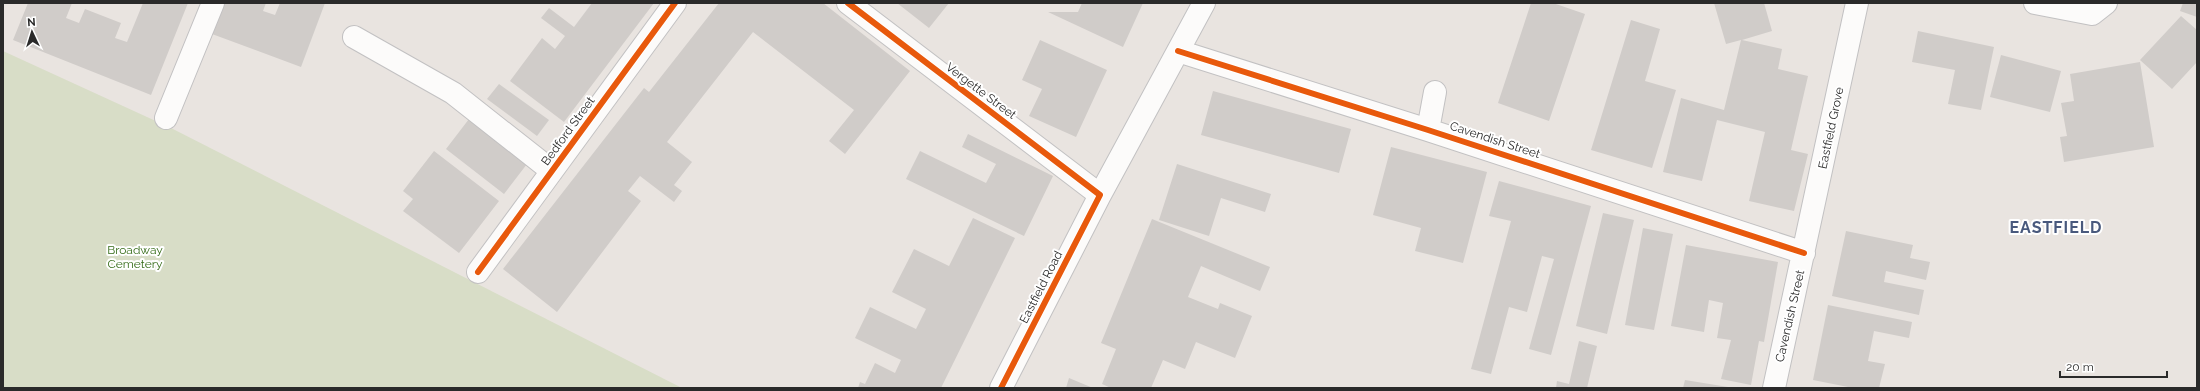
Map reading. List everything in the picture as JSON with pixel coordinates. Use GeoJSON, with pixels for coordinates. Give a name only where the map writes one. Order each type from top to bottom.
{"type":"FeatureCollection","features":[{"type":"Feature","properties":{"kind":"street"},"geometry":{"type":"LineString","coordinates":[[166,118],[213,3]]}},
{"type":"Feature","properties":{"kind":"street","name":"Bedford Street"},"geometry":{"type":"LineString","coordinates":[[478,272],[675,3]]}},
{"type":"Feature","properties":{"kind":"street","name":"Vergette Street"},"geometry":{"type":"LineString","coordinates":[[848,3],[1100,196]]}},
{"type":"Feature","properties":{"kind":"street","name":"Eastfield Road"},"geometry":{"type":"LineString","coordinates":[[1001,388],[1100,196],[1204,3]]}},
{"type":"Feature","properties":{"kind":"street","name":"Eastfield Grove"},"geometry":{"type":"LineString","coordinates":[[1804,253],[1857,3]]}},
{"type":"Feature","properties":{"kind":"street"},"geometry":{"type":"LineString","coordinates":[[2035,3],[2092,14],[2106,3]]}},
{"type":"Feature","properties":{"kind":"street"},"geometry":{"type":"LineString","coordinates":[[354,37],[453,93],[552,171]]}},
{"type":"Feature","properties":{"kind":"street","name":"Cavendish Street"},"geometry":{"type":"LineString","coordinates":[[1178,51],[1428,130],[1804,253],[1774,388]]}},
{"type":"Feature","properties":{"kind":"street"},"geometry":{"type":"LineString","coordinates":[[1428,130],[1435,92]]}},
{"type":"Feature","properties":{"kind":"green space","name":"Broadway Cemetery"},"geometry":{"type":"Polygon","coordinates":[[[3,51],[171,128],[682,388],[3,388],[3,51]]]}},
{"type":"Feature","properties":{"kind":"building"},"geometry":{"type":"Polygon","coordinates":[[[28,3],[72,3],[66,18],[79,23],[85,9],[121,23],[115,38],[127,42],[143,3],[188,3],[151,95],[13,40],[28,3]]]}},
{"type":"Feature","properties":{"kind":"building"},"geometry":{"type":"Polygon","coordinates":[[[224,3],[266,3],[263,11],[275,15],[280,3],[325,3],[301,67],[212,34],[224,3]]]}},
{"type":"Feature","properties":{"kind":"building"},"geometry":{"type":"Polygon","coordinates":[[[592,3],[654,3],[564,122],[510,81],[542,38],[555,49],[565,36],[541,18],[549,8],[574,27],[592,3]]]}},
{"type":"Feature","properties":{"kind":"building"},"geometry":{"type":"Polygon","coordinates":[[[719,3],[823,3],[910,71],[845,154],[829,141],[854,110],[753,32],[667,142],[692,162],[674,185],[682,191],[674,202],[640,176],[628,191],[641,201],[557,312],[503,269],[644,88],[649,92],[719,3]]]}},
{"type":"Feature","properties":{"kind":"building"},"geometry":{"type":"Polygon","coordinates":[[[897,3],[949,3],[929,28],[897,3]]]}},
{"type":"Feature","properties":{"kind":"building"},"geometry":{"type":"Polygon","coordinates":[[[1082,3],[1143,3],[1123,47],[1048,12],[1078,12],[1082,3]]]}},
{"type":"Feature","properties":{"kind":"building"},"geometry":{"type":"Polygon","coordinates":[[[1531,3],[1553,3],[1585,14],[1549,121],[1498,103],[1531,3]]]}},
{"type":"Feature","properties":{"kind":"building"},"geometry":{"type":"Polygon","coordinates":[[[1714,3],[1764,3],[1772,31],[1742,40],[1782,49],[1778,69],[1808,76],[1791,150],[1808,154],[1794,211],[1749,201],[1765,132],[1717,120],[1702,181],[1663,172],[1681,98],[1724,110],[1741,40],[1726,44],[1714,3]]]}},
{"type":"Feature","properties":{"kind":"building"},"geometry":{"type":"Polygon","coordinates":[[[2183,3],[2197,3],[2197,17],[2180,11],[2183,3]]]}},
{"type":"Feature","properties":{"kind":"building"},"geometry":{"type":"Polygon","coordinates":[[[2181,16],[2197,30],[2197,62],[2172,89],[2140,60],[2181,16]]]}},
{"type":"Feature","properties":{"kind":"building"},"geometry":{"type":"Polygon","coordinates":[[[1631,20],[1660,29],[1645,81],[1676,90],[1652,168],[1591,150],[1631,20]]]}},
{"type":"Feature","properties":{"kind":"building"},"geometry":{"type":"Polygon","coordinates":[[[1918,31],[1994,47],[1981,110],[1948,104],[1955,70],[1912,62],[1918,31]]]}},
{"type":"Feature","properties":{"kind":"building"},"geometry":{"type":"Polygon","coordinates":[[[1040,40],[1107,70],[1076,137],[1029,116],[1042,89],[1022,80],[1040,40]]]}},
{"type":"Feature","properties":{"kind":"building"},"geometry":{"type":"Polygon","coordinates":[[[2001,55],[2061,71],[2050,112],[1990,97],[2001,55]]]}},
{"type":"Feature","properties":{"kind":"building"},"geometry":{"type":"Polygon","coordinates":[[[2140,62],[2154,147],[2064,162],[2060,137],[2067,136],[2061,103],[2074,101],[2070,74],[2140,62]]]}},
{"type":"Feature","properties":{"kind":"building"},"geometry":{"type":"Polygon","coordinates":[[[499,84],[549,120],[537,136],[487,99],[499,84]]]}},
{"type":"Feature","properties":{"kind":"building"},"geometry":{"type":"Polygon","coordinates":[[[1213,91],[1351,129],[1339,173],[1201,135],[1213,91]]]}},
{"type":"Feature","properties":{"kind":"building"},"geometry":{"type":"Polygon","coordinates":[[[469,119],[527,164],[504,194],[446,149],[469,119]]]}},
{"type":"Feature","properties":{"kind":"building"},"geometry":{"type":"Polygon","coordinates":[[[968,134],[1053,176],[1024,236],[906,179],[920,151],[986,183],[996,164],[962,147],[968,134]]]}},
{"type":"Feature","properties":{"kind":"building"},"geometry":{"type":"Polygon","coordinates":[[[1391,147],[1487,172],[1463,263],[1415,251],[1421,228],[1373,215],[1391,147]]]}},
{"type":"Feature","properties":{"kind":"building"},"geometry":{"type":"Polygon","coordinates":[[[434,151],[499,201],[459,253],[403,211],[413,199],[403,191],[434,151]]]}},
{"type":"Feature","properties":{"kind":"building"},"geometry":{"type":"Polygon","coordinates":[[[1177,164],[1271,194],[1265,212],[1221,198],[1209,236],[1159,220],[1177,164]]]}},
{"type":"Feature","properties":{"kind":"building"},"geometry":{"type":"Polygon","coordinates":[[[1499,181],[1591,206],[1551,355],[1529,349],[1554,259],[1542,256],[1527,312],[1509,307],[1491,374],[1471,369],[1511,221],[1489,216],[1499,181]]]}},
{"type":"Feature","properties":{"kind":"building"},"geometry":{"type":"Polygon","coordinates":[[[1603,213],[1634,220],[1607,334],[1576,326],[1603,213]]]}},
{"type":"Feature","properties":{"kind":"building"},"geometry":{"type":"Polygon","coordinates":[[[973,218],[1015,238],[941,388],[858,388],[860,382],[865,384],[875,363],[895,373],[901,360],[855,338],[870,307],[916,329],[926,309],[892,292],[914,249],[949,266],[973,218]]]}},
{"type":"Feature","properties":{"kind":"building"},"geometry":{"type":"Polygon","coordinates":[[[1152,219],[1270,267],[1260,291],[1201,266],[1188,297],[1218,309],[1220,303],[1252,316],[1235,358],[1196,342],[1185,369],[1163,360],[1151,388],[1111,388],[1102,384],[1116,349],[1101,343],[1152,219]]]}},
{"type":"Feature","properties":{"kind":"building"},"geometry":{"type":"Polygon","coordinates":[[[1643,228],[1673,234],[1654,330],[1625,325],[1643,228]]]}},
{"type":"Feature","properties":{"kind":"building"},"geometry":{"type":"Polygon","coordinates":[[[1846,231],[1913,245],[1910,258],[1930,262],[1926,280],[1886,271],[1884,282],[1924,290],[1919,315],[1832,296],[1846,231]]]}},
{"type":"Feature","properties":{"kind":"building"},"geometry":{"type":"Polygon","coordinates":[[[1686,245],[1778,262],[1764,342],[1759,341],[1751,385],[1721,379],[1731,340],[1717,338],[1723,303],[1709,300],[1704,332],[1671,326],[1686,245]]]}},
{"type":"Feature","properties":{"kind":"building"},"geometry":{"type":"Polygon","coordinates":[[[1828,305],[1912,322],[1909,338],[1874,331],[1868,361],[1885,364],[1879,388],[1853,388],[1813,380],[1828,305]]]}},
{"type":"Feature","properties":{"kind":"building"},"geometry":{"type":"Polygon","coordinates":[[[1579,341],[1597,346],[1587,388],[1556,388],[1557,381],[1569,384],[1579,341]]]}},
{"type":"Feature","properties":{"kind":"building"},"geometry":{"type":"Polygon","coordinates":[[[1069,378],[1093,388],[1066,388],[1069,378]]]}},
{"type":"Feature","properties":{"kind":"building"},"geometry":{"type":"Polygon","coordinates":[[[1685,380],[1728,387],[1728,388],[1683,388],[1685,380]]]}},
{"type":"Feature","properties":{"kind":"cycle path"},"geometry":{"type":"LineString","coordinates":[[478,272],[675,3]]}},
{"type":"Feature","properties":{"kind":"cycle path"},"geometry":{"type":"LineString","coordinates":[[848,3],[1100,195],[1001,388]]}},
{"type":"Feature","properties":{"kind":"cycle path"},"geometry":{"type":"LineString","coordinates":[[1178,51],[1428,130],[1804,253]]}},
{"type":"Feature","properties":{"kind":"district","name":"EASTFIELD"},"geometry":{"type":"Point","coordinates":[2056,227]}}]}
